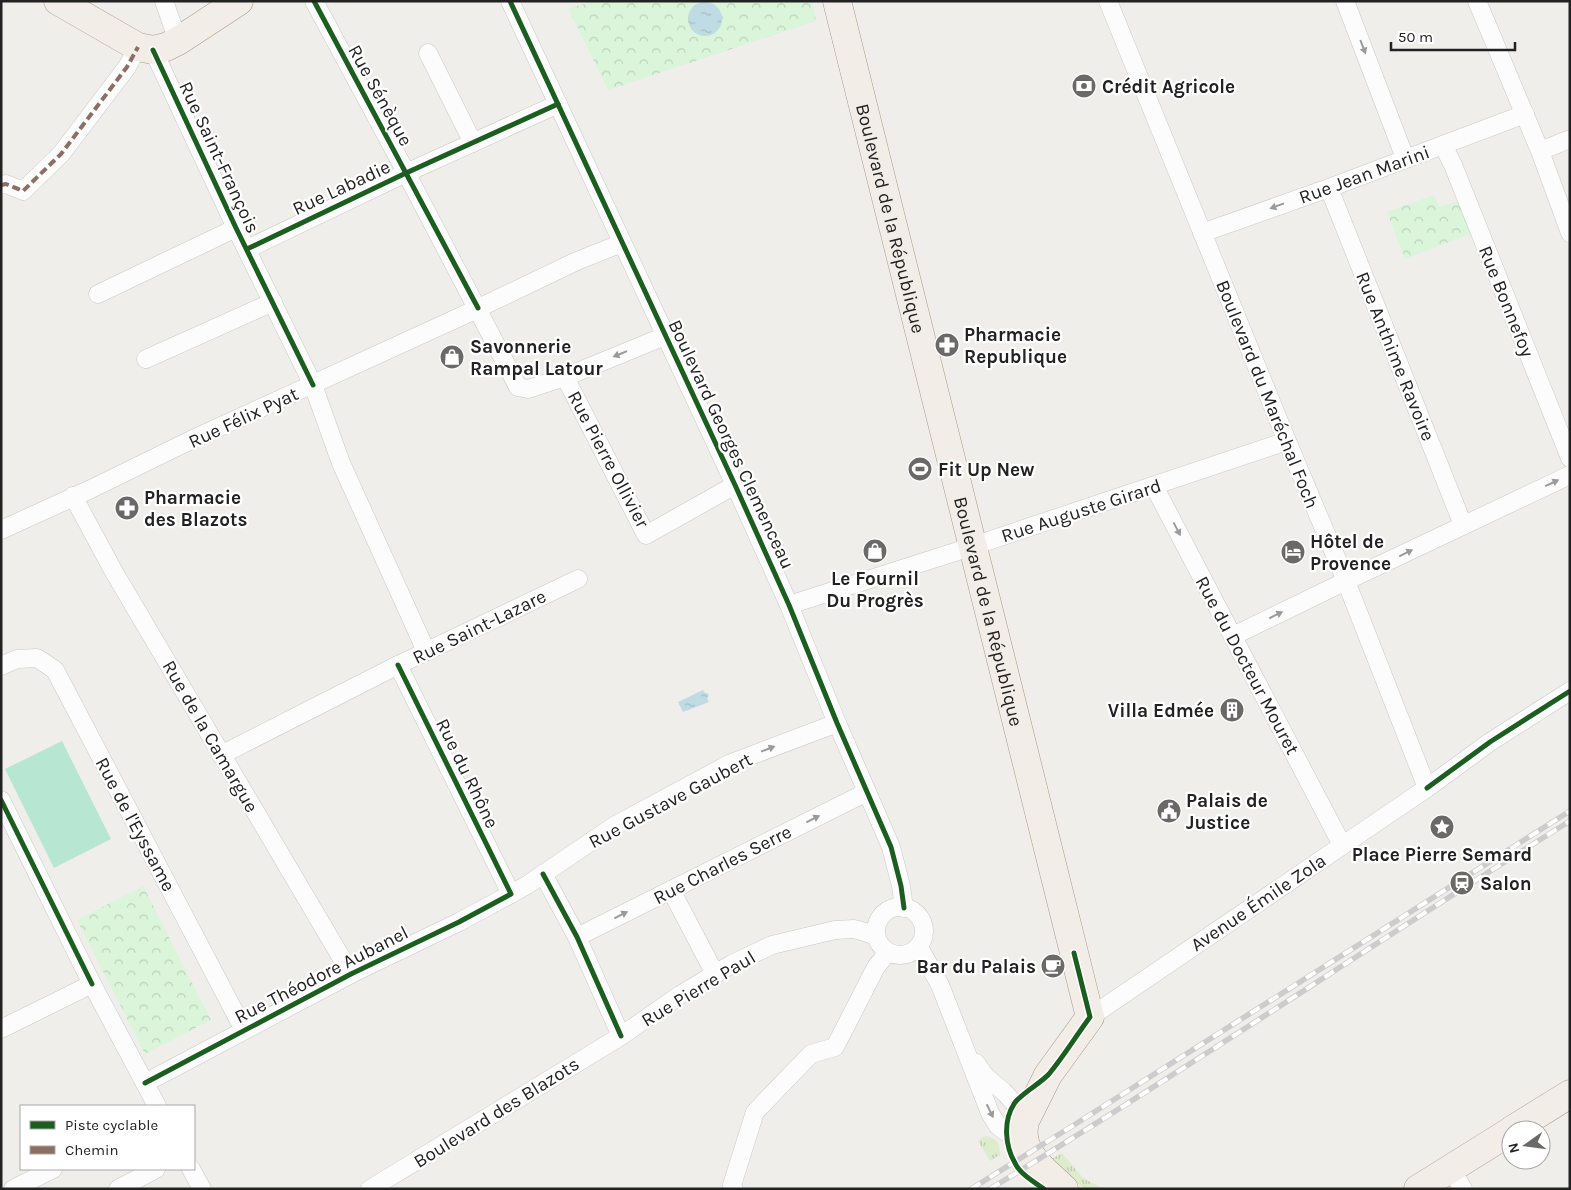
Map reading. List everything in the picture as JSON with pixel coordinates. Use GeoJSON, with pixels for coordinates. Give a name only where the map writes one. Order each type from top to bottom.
{"type":"FeatureCollection","features":[{"type":"Feature","properties":{"kind":"main road"},"geometry":{"type":"LineString","coordinates":[[58,1],[156,46],[239,1]]}},
{"type":"Feature","properties":{"kind":"main road","name":"Boulevard de la République"},"geometry":{"type":"LineString","coordinates":[[836,1],[1090,1017]]}},
{"type":"Feature","properties":{"kind":"main road"},"geometry":{"type":"LineString","coordinates":[[1044,1189],[1015,1165],[1008,1146],[1023,1128],[1048,1075],[1090,1017]]}},
{"type":"Feature","properties":{"kind":"main road"},"geometry":{"type":"LineString","coordinates":[[1048,1075],[1014,1103],[1008,1119],[1015,1136],[1043,1170],[1064,1189]]}},
{"type":"Feature","properties":{"kind":"main road"},"geometry":{"type":"LineString","coordinates":[[1528,1120],[1570,1094]]}},
{"type":"Feature","properties":{"kind":"main road"},"geometry":{"type":"LineString","coordinates":[[1418,1189],[1457,1179],[1501,1140]]}},
{"type":"Feature","properties":{"kind":"street","name":"Rue Saint-François"},"geometry":{"type":"LineString","coordinates":[[164,1],[156,46],[236,228],[313,385]]}},
{"type":"Feature","properties":{"kind":"street","name":"Rue Sénèque"},"geometry":{"type":"LineString","coordinates":[[314,1],[478,308],[518,387],[528,389],[565,377]]}},
{"type":"Feature","properties":{"kind":"street","name":"Boulevard Georges Clemenceau"},"geometry":{"type":"LineString","coordinates":[[510,1],[789,605],[837,723],[891,847],[901,886],[904,908]]}},
{"type":"Feature","properties":{"kind":"street","name":"Boulevard du Maréchal Foch"},"geometry":{"type":"LineString","coordinates":[[1108,1],[1346,581],[1427,788]]}},
{"type":"Feature","properties":{"kind":"street"},"geometry":{"type":"LineString","coordinates":[[1345,1],[1405,158]]}},
{"type":"Feature","properties":{"kind":"street"},"geometry":{"type":"LineString","coordinates":[[1477,1],[1540,151],[1570,233]]}},
{"type":"Feature","properties":{"kind":"street"},"geometry":{"type":"LineString","coordinates":[[1,185],[6,184],[23,191],[62,154],[127,67],[156,46]]}},
{"type":"Feature","properties":{"kind":"street"},"geometry":{"type":"LineString","coordinates":[[428,53],[473,143]]}},
{"type":"Feature","properties":{"kind":"street","name":"Rue Labadie"},"geometry":{"type":"LineString","coordinates":[[246,249],[558,104]]}},
{"type":"Feature","properties":{"kind":"street","name":"Rue Jean Marini"},"geometry":{"type":"LineString","coordinates":[[1202,233],[1329,188],[1525,114]]}},
{"type":"Feature","properties":{"kind":"street"},"geometry":{"type":"LineString","coordinates":[[1540,151],[1570,139]]}},
{"type":"Feature","properties":{"kind":"street","name":"Rue Bonnefoy"},"geometry":{"type":"LineString","coordinates":[[1443,145],[1453,165],[1570,458]]}},
{"type":"Feature","properties":{"kind":"street","name":"Rue Anthime Ravoire"},"geometry":{"type":"LineString","coordinates":[[1329,188],[1463,525]]}},
{"type":"Feature","properties":{"kind":"street"},"geometry":{"type":"LineString","coordinates":[[98,294],[236,228]]}},
{"type":"Feature","properties":{"kind":"street","name":"Rue Félix Pyat"},"geometry":{"type":"LineString","coordinates":[[1,530],[577,261],[622,243]]}},
{"type":"Feature","properties":{"kind":"street"},"geometry":{"type":"LineString","coordinates":[[146,359],[273,302]]}},
{"type":"Feature","properties":{"kind":"street"},"geometry":{"type":"LineString","coordinates":[[565,377],[665,336]]}},
{"type":"Feature","properties":{"kind":"street","name":"Rue Pierre Ollivier"},"geometry":{"type":"LineString","coordinates":[[565,377],[646,534],[735,485]]}},
{"type":"Feature","properties":{"kind":"street"},"geometry":{"type":"LineString","coordinates":[[313,385],[341,463],[426,651]]}},
{"type":"Feature","properties":{"kind":"street","name":"Rue Auguste Girard"},"geometry":{"type":"LineString","coordinates":[[789,605],[1287,441]]}},
{"type":"Feature","properties":{"kind":"street"},"geometry":{"type":"LineString","coordinates":[[1233,636],[1570,474]]}},
{"type":"Feature","properties":{"kind":"street","name":"Rue du Docteur Mouret"},"geometry":{"type":"LineString","coordinates":[[1154,486],[1342,845]]}},
{"type":"Feature","properties":{"kind":"street","name":"Rue de la Camargue"},"geometry":{"type":"LineString","coordinates":[[73,496],[114,572],[351,974]]}},
{"type":"Feature","properties":{"kind":"street","name":"Rue Saint-Lazare"},"geometry":{"type":"LineString","coordinates":[[221,755],[426,651],[578,579]]}},
{"type":"Feature","properties":{"kind":"street","name":"Rue de l'Eyssame"},"geometry":{"type":"LineString","coordinates":[[1,666],[16,659],[37,658],[55,670],[244,1030]]}},
{"type":"Feature","properties":{"kind":"street","name":"Rue du Rhône"},"geometry":{"type":"LineString","coordinates":[[398,665],[511,894]]}},
{"type":"Feature","properties":{"kind":"street","name":"Avenue Émile Zola"},"geometry":{"type":"LineString","coordinates":[[1090,1017],[1427,788],[1490,742],[1570,691]]}},
{"type":"Feature","properties":{"kind":"street","name":"Rue Gustave Gaubert"},"geometry":{"type":"LineString","coordinates":[[511,894],[614,826],[728,764],[837,723]]}},
{"type":"Feature","properties":{"kind":"street","name":"Rue Charles Serre"},"geometry":{"type":"LineString","coordinates":[[577,937],[867,792]]}},
{"type":"Feature","properties":{"kind":"street"},"geometry":{"type":"LineString","coordinates":[[1,800],[92,984],[156,1105]]}},
{"type":"Feature","properties":{"kind":"street"},"geometry":{"type":"LineString","coordinates":[[543,874],[577,937],[621,1036]]}},
{"type":"Feature","properties":{"kind":"street"},"geometry":{"type":"LineString","coordinates":[[670,890],[715,974]]}},
{"type":"Feature","properties":{"kind":"street","name":"Rue Théodore Aubanel"},"geometry":{"type":"LineString","coordinates":[[145,1083],[351,974],[459,922],[511,894]]}},
{"type":"Feature","properties":{"kind":"street"},"geometry":{"type":"LineString","coordinates":[[922,939],[908,954],[899,956],[888,952],[883,949],[876,936],[879,918],[890,909],[904,908],[912,910],[921,919],[922,939],[990,1113],[998,1126],[1015,1136]]}},
{"type":"Feature","properties":{"kind":"street","name":"Rue Pierre Paul"},"geometry":{"type":"LineString","coordinates":[[621,1036],[680,995],[732,964],[772,945],[835,930],[851,923],[879,918]]}},
{"type":"Feature","properties":{"kind":"street","name":"Rue Pierre Paul"},"geometry":{"type":"LineString","coordinates":[[835,930],[854,929],[876,936]]}},
{"type":"Feature","properties":{"kind":"street"},"geometry":{"type":"LineString","coordinates":[[734,1189],[732,1185],[755,1112],[811,1054],[835,1047],[876,967],[888,952]]}},
{"type":"Feature","properties":{"kind":"street"},"geometry":{"type":"LineString","coordinates":[[1,1030],[92,984]]}},
{"type":"Feature","properties":{"kind":"street","name":"Boulevard des Blazots"},"geometry":{"type":"LineString","coordinates":[[370,1189],[621,1036]]}},
{"type":"Feature","properties":{"kind":"street"},"geometry":{"type":"LineString","coordinates":[[968,1053],[986,1077],[1014,1103]]}},
{"type":"Feature","properties":{"kind":"street"},"geometry":{"type":"LineString","coordinates":[[13,1189],[50,1170]]}},
{"type":"Feature","properties":{"kind":"street"},"geometry":{"type":"LineString","coordinates":[[118,1189],[154,1170]]}},
{"type":"Feature","properties":{"kind":"street"},"geometry":{"type":"LineString","coordinates":[[192,1170],[202,1189]]}},
{"type":"Feature","properties":{"kind":"street"},"geometry":{"type":"LineString","coordinates":[[1,1180],[6,1189]]}},
{"type":"Feature","properties":{"kind":"green space"},"geometry":{"type":"Polygon","coordinates":[[[596,1],[812,1],[816,21],[608,90],[568,8],[596,1]]]}},
{"type":"Feature","properties":{"kind":"green space"},"geometry":{"type":"Polygon","coordinates":[[[1434,195],[1439,207],[1462,200],[1475,232],[1405,259],[1387,212],[1434,195]]]}},
{"type":"Feature","properties":{"kind":"green space"},"geometry":{"type":"Polygon","coordinates":[[[62,741],[111,839],[54,868],[5,769],[62,741]]]}},
{"type":"Feature","properties":{"kind":"green space"},"geometry":{"type":"Polygon","coordinates":[[[143,886],[211,1020],[145,1054],[77,920],[143,886]]]}},
{"type":"Feature","properties":{"kind":"green space"},"geometry":{"type":"Polygon","coordinates":[[[984,1136],[997,1141],[999,1147],[1000,1155],[990,1161],[978,1141],[984,1136]]]}},
{"type":"Feature","properties":{"kind":"green space"},"geometry":{"type":"Polygon","coordinates":[[[1062,1153],[1083,1178],[1104,1189],[1085,1189],[1048,1161],[1062,1153]]]}},
{"type":"Feature","properties":{"kind":"water"},"geometry":{"type":"Polygon","coordinates":[[[705,2],[712,3],[717,7],[721,12],[721,26],[717,31],[712,35],[705,36],[698,35],[693,31],[689,26],[688,19],[689,12],[693,7],[698,3],[705,2]]]}},
{"type":"Feature","properties":{"kind":"water"},"geometry":{"type":"Polygon","coordinates":[[[703,690],[709,695],[707,698],[709,702],[683,712],[678,702],[703,690]]]}},
{"type":"Feature","properties":{"kind":"railway"},"geometry":{"type":"LineString","coordinates":[[971,1189],[1570,811]]}},
{"type":"Feature","properties":{"kind":"railway"},"geometry":{"type":"LineString","coordinates":[[990,1189],[1570,821]]}},
{"type":"Feature","properties":{"kind":"marked path"},"geometry":{"type":"LineString","coordinates":[[1,185],[6,184],[23,191],[61,154],[127,67],[138,47]]}},
{"type":"Feature","properties":{"kind":"cycle path"},"geometry":{"type":"LineString","coordinates":[[314,1],[478,308]]}},
{"type":"Feature","properties":{"kind":"cycle path"},"geometry":{"type":"LineString","coordinates":[[510,1],[789,605],[837,723],[891,847],[901,886],[904,908]]}},
{"type":"Feature","properties":{"kind":"cycle path"},"geometry":{"type":"LineString","coordinates":[[153,50],[236,228],[313,385]]}},
{"type":"Feature","properties":{"kind":"cycle path"},"geometry":{"type":"LineString","coordinates":[[247,249],[406,173],[558,104]]}},
{"type":"Feature","properties":{"kind":"cycle path"},"geometry":{"type":"LineString","coordinates":[[145,1083],[351,974],[459,922],[511,894],[398,665]]}},
{"type":"Feature","properties":{"kind":"cycle path"},"geometry":{"type":"LineString","coordinates":[[1427,788],[1490,742],[1570,691]]}},
{"type":"Feature","properties":{"kind":"cycle path"},"geometry":{"type":"LineString","coordinates":[[1,800],[92,984]]}},
{"type":"Feature","properties":{"kind":"cycle path"},"geometry":{"type":"LineString","coordinates":[[543,874],[577,937],[621,1036]]}},
{"type":"Feature","properties":{"kind":"cycle path"},"geometry":{"type":"LineString","coordinates":[[1044,1189],[1028,1178],[1017,1167],[1007,1141],[1008,1118],[1017,1100],[1049,1074],[1090,1017],[1074,953]]}},
{"type":"Feature","properties":{"kind":"place","name":"Crédit Agricole"},"geometry":{"type":"Point","coordinates":[1084,86]}},
{"type":"Feature","properties":{"kind":"place","name":"Pharmacie Republique"},"geometry":{"type":"Point","coordinates":[947,345]}},
{"type":"Feature","properties":{"kind":"place","name":"Savonnerie Rampal Latour"},"geometry":{"type":"Point","coordinates":[452,357]}},
{"type":"Feature","properties":{"kind":"place","name":"Fit Up New"},"geometry":{"type":"Point","coordinates":[920,469]}},
{"type":"Feature","properties":{"kind":"place","name":"Pharmacie des Blazots"},"geometry":{"type":"Point","coordinates":[127,508]}},
{"type":"Feature","properties":{"kind":"place","name":"Le Fournil Du Progrès"},"geometry":{"type":"Point","coordinates":[875,551]}},
{"type":"Feature","properties":{"kind":"place","name":"Hôtel de Provence"},"geometry":{"type":"Point","coordinates":[1293,552]}},
{"type":"Feature","properties":{"kind":"place","name":"Villa Edmée"},"geometry":{"type":"Point","coordinates":[1232,710]}},
{"type":"Feature","properties":{"kind":"place","name":"Palais de Justice"},"geometry":{"type":"Point","coordinates":[1169,811]}},
{"type":"Feature","properties":{"kind":"place","name":"Place Pierre Semard"},"geometry":{"type":"Point","coordinates":[1442,827]}},
{"type":"Feature","properties":{"kind":"place","name":"Salon"},"geometry":{"type":"Point","coordinates":[1462,883]}},
{"type":"Feature","properties":{"kind":"place","name":"Bar du Palais"},"geometry":{"type":"Point","coordinates":[1053,966]}}]}
